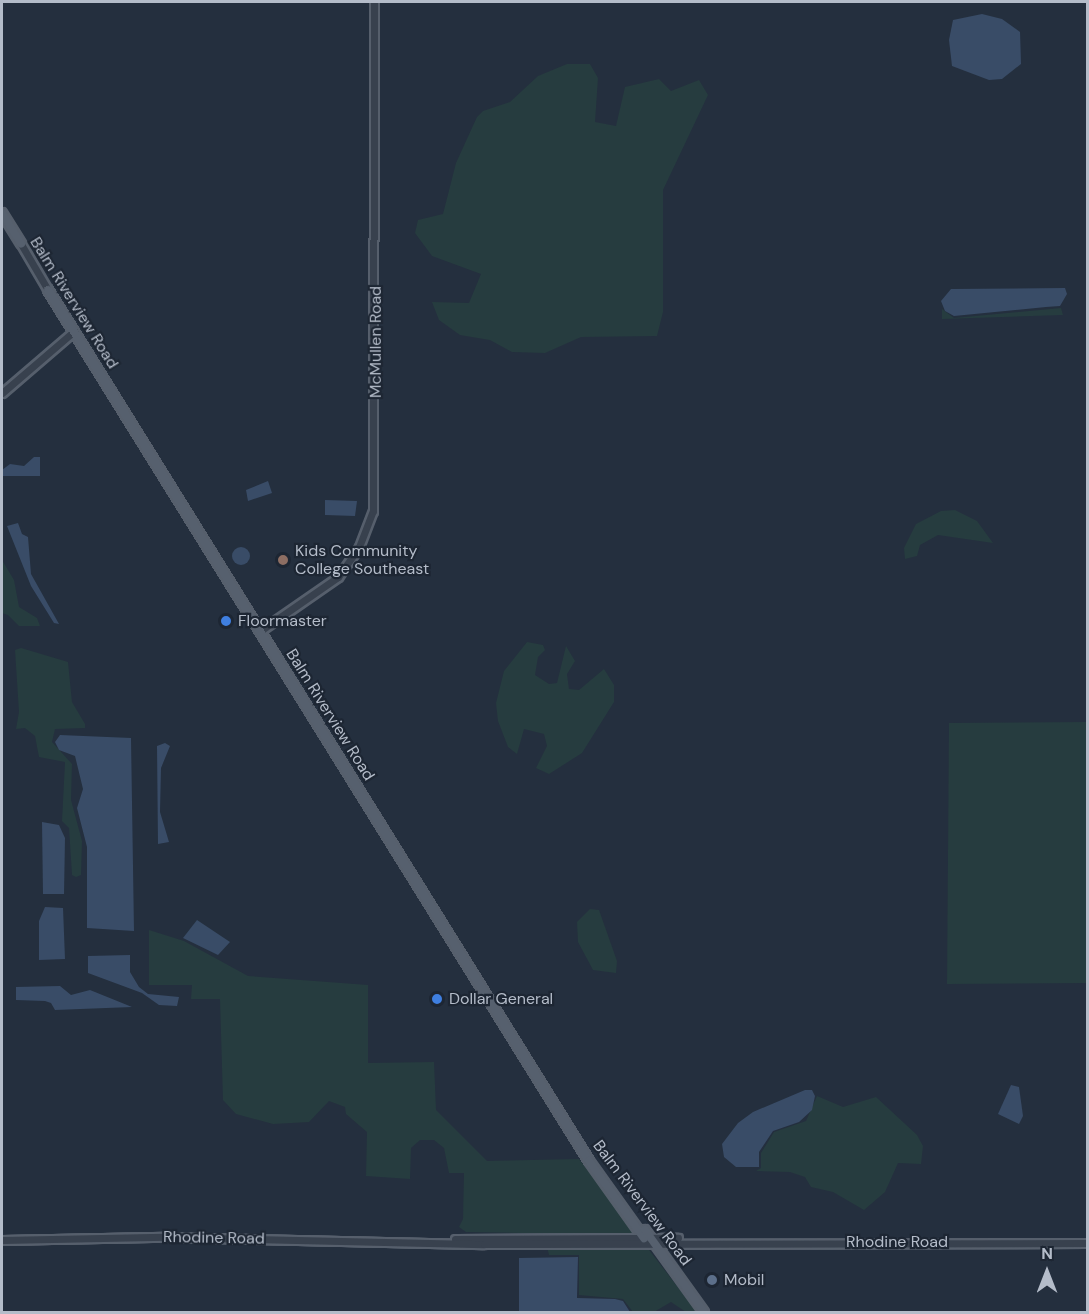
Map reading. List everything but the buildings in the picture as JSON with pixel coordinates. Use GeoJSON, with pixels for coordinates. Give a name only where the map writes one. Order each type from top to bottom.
{"type":"FeatureCollection","features":[{"type":"Feature","properties":{"kind":"main road","name":"Balm Riverview Road"},"geometry":{"type":"LineString","coordinates":[[2,213],[21,244]]}},
{"type":"Feature","properties":{"kind":"main road","name":"Balm Riverview Road"},"geometry":{"type":"LineString","coordinates":[[48,290],[577,1142],[703,1312]]}},
{"type":"Feature","properties":{"kind":"street","name":"McMullen Road"},"geometry":{"type":"LineString","coordinates":[[260,631],[338,577],[364,538],[374,511],[374,2]]}},
{"type":"Feature","properties":{"kind":"street","name":"Balm Riverview Road"},"geometry":{"type":"LineString","coordinates":[[21,244],[48,290]]}},
{"type":"Feature","properties":{"kind":"street"},"geometry":{"type":"LineString","coordinates":[[2,393],[74,331]]}},
{"type":"Feature","properties":{"kind":"street","name":"Rhodine Road"},"geometry":{"type":"LineString","coordinates":[[2,1239],[1088,1243]]}},
{"type":"Feature","properties":{"kind":"green space"},"geometry":{"type":"Polygon","coordinates":[[[567,64],[590,64],[598,78],[595,122],[616,126],[625,87],[659,79],[671,91],[699,80],[708,95],[663,190],[663,312],[657,336],[581,337],[545,353],[512,352],[490,340],[460,335],[439,320],[432,302],[469,303],[481,274],[432,256],[415,233],[418,220],[443,214],[456,163],[477,117],[483,111],[510,102],[538,76],[567,64]]]}},
{"type":"Feature","properties":{"kind":"green space"},"geometry":{"type":"Polygon","coordinates":[[[1061,308],[1063,315],[942,319],[942,309],[954,318],[1061,308]]]}},
{"type":"Feature","properties":{"kind":"green space"},"geometry":{"type":"Polygon","coordinates":[[[955,510],[977,521],[993,543],[938,535],[920,545],[917,556],[905,559],[904,548],[916,524],[941,511],[955,510]]]}},
{"type":"Feature","properties":{"kind":"green space"},"geometry":{"type":"Polygon","coordinates":[[[2,560],[14,580],[19,607],[37,618],[40,626],[19,626],[8,615],[2,613],[2,560]]]}},
{"type":"Feature","properties":{"kind":"green space"},"geometry":{"type":"Polygon","coordinates":[[[527,642],[543,645],[545,650],[538,657],[535,675],[549,684],[557,683],[566,646],[575,661],[567,674],[569,689],[579,690],[604,669],[614,685],[614,702],[582,753],[549,774],[536,768],[547,746],[544,734],[524,729],[517,754],[508,747],[498,721],[496,703],[504,671],[527,642]]]}},
{"type":"Feature","properties":{"kind":"green space"},"geometry":{"type":"Polygon","coordinates":[[[21,648],[68,662],[72,702],[85,724],[85,728],[55,729],[52,742],[72,764],[71,800],[82,841],[81,875],[76,877],[72,875],[69,828],[62,821],[65,762],[39,757],[35,736],[25,728],[16,729],[19,712],[15,650],[21,648]]]}},
{"type":"Feature","properties":{"kind":"green space"},"geometry":{"type":"Polygon","coordinates":[[[1087,722],[1087,983],[947,984],[949,723],[1087,722]]]}},
{"type":"Feature","properties":{"kind":"green space"},"geometry":{"type":"Polygon","coordinates":[[[590,909],[599,910],[617,961],[616,973],[593,970],[578,942],[577,922],[590,909]]]}},
{"type":"Feature","properties":{"kind":"green space"},"geometry":{"type":"Polygon","coordinates":[[[149,930],[184,941],[248,976],[368,985],[368,1063],[434,1062],[436,1110],[487,1161],[579,1159],[637,1235],[466,1232],[459,1227],[463,1219],[464,1173],[449,1173],[444,1148],[434,1140],[420,1140],[411,1148],[410,1179],[366,1176],[367,1132],[346,1114],[345,1107],[329,1101],[309,1122],[273,1124],[236,1114],[223,1100],[220,999],[191,999],[192,985],[149,985],[149,930]]]}},
{"type":"Feature","properties":{"kind":"green space"},"geometry":{"type":"Polygon","coordinates":[[[817,1096],[843,1107],[876,1097],[917,1135],[923,1146],[921,1164],[898,1163],[885,1192],[864,1210],[833,1192],[811,1187],[805,1177],[790,1172],[756,1171],[761,1168],[761,1153],[774,1132],[806,1121],[817,1096]]]}},
{"type":"Feature","properties":{"kind":"green space"},"geometry":{"type":"Polygon","coordinates":[[[646,1246],[697,1312],[686,1312],[671,1302],[654,1312],[633,1312],[623,1299],[579,1295],[579,1255],[549,1255],[547,1247],[646,1246]]]}},
{"type":"Feature","properties":{"kind":"water"},"geometry":{"type":"Polygon","coordinates":[[[982,14],[1002,19],[1020,32],[1021,64],[1002,79],[989,80],[952,66],[949,40],[953,20],[982,14]]]}},
{"type":"Feature","properties":{"kind":"water"},"geometry":{"type":"Polygon","coordinates":[[[1065,288],[1067,294],[1060,306],[954,316],[945,311],[941,301],[951,289],[1065,288]]]}},
{"type":"Feature","properties":{"kind":"water"},"geometry":{"type":"Polygon","coordinates":[[[34,457],[40,457],[40,476],[2,476],[2,470],[10,464],[24,466],[34,457]]]}},
{"type":"Feature","properties":{"kind":"water"},"geometry":{"type":"Polygon","coordinates":[[[268,481],[272,493],[248,501],[246,490],[268,481]]]}},
{"type":"Feature","properties":{"kind":"water"},"geometry":{"type":"Polygon","coordinates":[[[325,500],[357,501],[355,516],[325,515],[325,500]]]}},
{"type":"Feature","properties":{"kind":"water"},"geometry":{"type":"Polygon","coordinates":[[[18,523],[22,534],[28,537],[31,574],[59,624],[54,623],[31,586],[7,526],[18,523]]]}},
{"type":"Feature","properties":{"kind":"water"},"geometry":{"type":"Polygon","coordinates":[[[241,547],[247,550],[250,556],[247,562],[241,565],[235,562],[232,556],[235,550],[241,547]]]}},
{"type":"Feature","properties":{"kind":"water"},"geometry":{"type":"Polygon","coordinates":[[[60,735],[131,738],[134,931],[87,928],[87,847],[77,808],[83,789],[75,756],[59,750],[55,742],[60,735]]]}},
{"type":"Feature","properties":{"kind":"water"},"geometry":{"type":"Polygon","coordinates":[[[165,743],[170,746],[161,768],[160,812],[169,842],[158,844],[157,746],[165,743]]]}},
{"type":"Feature","properties":{"kind":"water"},"geometry":{"type":"Polygon","coordinates":[[[42,822],[59,825],[65,838],[64,894],[43,894],[42,822]]]}},
{"type":"Feature","properties":{"kind":"water"},"geometry":{"type":"Polygon","coordinates":[[[45,907],[63,908],[65,959],[39,960],[39,921],[45,907]]]}},
{"type":"Feature","properties":{"kind":"water"},"geometry":{"type":"Polygon","coordinates":[[[197,920],[230,942],[218,955],[183,938],[197,920]]]}},
{"type":"Feature","properties":{"kind":"water"},"geometry":{"type":"Polygon","coordinates":[[[130,955],[130,972],[139,987],[148,994],[179,997],[177,1006],[159,1005],[142,993],[88,973],[88,956],[130,955]]]}},
{"type":"Feature","properties":{"kind":"water"},"geometry":{"type":"Polygon","coordinates":[[[60,986],[71,995],[90,990],[132,1007],[55,1010],[51,1003],[45,1001],[16,1000],[16,987],[60,986]]]}},
{"type":"Feature","properties":{"kind":"water"},"geometry":{"type":"Polygon","coordinates":[[[1011,1085],[1019,1087],[1023,1116],[1019,1124],[998,1114],[1011,1085]]]}},
{"type":"Feature","properties":{"kind":"water"},"geometry":{"type":"Polygon","coordinates":[[[805,1090],[812,1090],[815,1096],[812,1110],[799,1122],[773,1131],[759,1152],[759,1167],[736,1167],[724,1157],[722,1144],[738,1123],[753,1112],[805,1090]]]}},
{"type":"Feature","properties":{"kind":"water"},"geometry":{"type":"Polygon","coordinates":[[[578,1257],[577,1298],[623,1301],[630,1312],[519,1312],[519,1258],[578,1257]]]}},
{"type":"Feature","properties":{"kind":"place","name":"Kids Community College Southeast"},"geometry":{"type":"Point","coordinates":[283,560]}},
{"type":"Feature","properties":{"kind":"place","name":"Floormaster"},"geometry":{"type":"Point","coordinates":[226,621]}},
{"type":"Feature","properties":{"kind":"place","name":"Dollar General"},"geometry":{"type":"Point","coordinates":[437,999]}},
{"type":"Feature","properties":{"kind":"place","name":"Mobil"},"geometry":{"type":"Point","coordinates":[712,1280]}}]}
